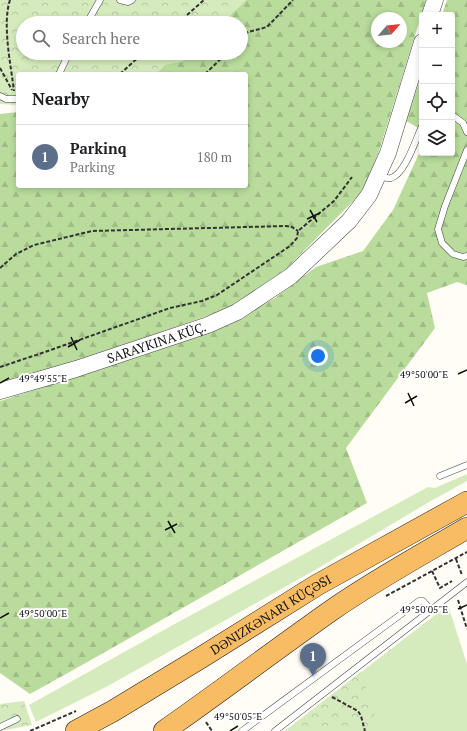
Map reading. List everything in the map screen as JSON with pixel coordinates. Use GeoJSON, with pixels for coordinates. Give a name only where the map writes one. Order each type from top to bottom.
{"type":"FeatureCollection","features":[{"type":"Feature","properties":{"kind":"highway"},"geometry":{"type":"LineString","coordinates":[[76,731],[112,711],[317,585],[467,502]]}},
{"type":"Feature","properties":{"kind":"highway"},"geometry":{"type":"LineString","coordinates":[[164,731],[222,691],[332,610],[405,564],[467,528]]}},
{"type":"Feature","properties":{"kind":"street"},"geometry":{"type":"LineString","coordinates":[[431,12],[435,0]]}},
{"type":"Feature","properties":{"kind":"street"},"geometry":{"type":"LineString","coordinates":[[379,176],[388,153],[420,48]]}},
{"type":"Feature","properties":{"kind":"street","name":"SARAYKINA KÜÇ."},"geometry":{"type":"LineString","coordinates":[[0,391],[76,369],[208,325],[237,312],[302,267],[349,221],[360,208],[379,176]]}},
{"type":"Feature","properties":{"kind":"lane"},"geometry":{"type":"LineString","coordinates":[[91,16],[100,0]]}},
{"type":"Feature","properties":{"kind":"lane"},"geometry":{"type":"LineString","coordinates":[[120,0],[128,2],[132,0]]}},
{"type":"Feature","properties":{"kind":"lane"},"geometry":{"type":"LineString","coordinates":[[60,72],[66,60]]}},
{"type":"Feature","properties":{"kind":"lane"},"geometry":{"type":"LineString","coordinates":[[0,96],[6,99],[16,99]]}},
{"type":"Feature","properties":{"kind":"lane"},"geometry":{"type":"LineString","coordinates":[[455,117],[465,122],[467,132]]}},
{"type":"Feature","properties":{"kind":"lane"},"geometry":{"type":"LineString","coordinates":[[379,176],[392,178],[403,169],[419,133]]}},
{"type":"Feature","properties":{"kind":"lane"},"geometry":{"type":"LineString","coordinates":[[467,150],[445,206],[438,229],[442,243],[453,254],[463,257],[467,256]]}},
{"type":"Feature","properties":{"kind":"lane"},"geometry":{"type":"LineString","coordinates":[[440,476],[467,465]]}},
{"type":"Feature","properties":{"kind":"lane"},"geometry":{"type":"LineString","coordinates":[[275,731],[467,582]]}},
{"type":"Feature","properties":{"kind":"lane"},"geometry":{"type":"LineString","coordinates":[[242,731],[419,601],[423,601],[431,610]]}},
{"type":"Feature","properties":{"kind":"lane"},"geometry":{"type":"LineString","coordinates":[[0,727],[17,719]]}},
{"type":"Feature","properties":{"kind":"path"},"geometry":{"type":"LineString","coordinates":[[0,68],[14,94],[8,45],[8,6],[10,0]]}},
{"type":"Feature","properties":{"kind":"path"},"geometry":{"type":"LineString","coordinates":[[186,16],[204,0]]}},
{"type":"Feature","properties":{"kind":"path"},"geometry":{"type":"LineString","coordinates":[[248,32],[266,27],[293,0]]}},
{"type":"Feature","properties":{"kind":"path"},"geometry":{"type":"LineString","coordinates":[[122,72],[135,60]]}},
{"type":"Feature","properties":{"kind":"path"},"geometry":{"type":"LineString","coordinates":[[207,72],[220,60]]}},
{"type":"Feature","properties":{"kind":"path"},"geometry":{"type":"LineString","coordinates":[[0,367],[42,354],[170,308],[202,301],[217,295],[290,246],[297,238],[298,230],[334,201],[352,176]]}},
{"type":"Feature","properties":{"kind":"path"},"geometry":{"type":"LineString","coordinates":[[0,268],[16,254],[34,245],[92,231],[286,226],[292,226],[298,230]]}},
{"type":"Feature","properties":{"kind":"path"},"geometry":{"type":"LineString","coordinates":[[382,598],[467,552]]}},
{"type":"Feature","properties":{"kind":"path"},"geometry":{"type":"LineString","coordinates":[[455,558],[463,576]]}},
{"type":"Feature","properties":{"kind":"path"},"geometry":{"type":"LineString","coordinates":[[432,571],[440,588]]}},
{"type":"Feature","properties":{"kind":"path"},"geometry":{"type":"LineString","coordinates":[[455,592],[467,629]]}},
{"type":"Feature","properties":{"kind":"path"},"geometry":{"type":"LineString","coordinates":[[324,693],[358,711],[365,731]]}},
{"type":"Feature","properties":{"kind":"path"},"geometry":{"type":"LineString","coordinates":[[209,720],[206,722],[212,731]]}},
{"type":"Feature","properties":{"kind":"green space"},"geometry":{"type":"Polygon","coordinates":[[[0,0],[246,0],[229,16],[16,16],[16,60],[183,60],[181,62],[165,65],[158,72],[16,72],[16,105],[0,104],[0,0]]]}},
{"type":"Feature","properties":{"kind":"green space"},"geometry":{"type":"Polygon","coordinates":[[[246,0],[426,0],[422,12],[419,12],[419,22],[378,154],[362,192],[286,269],[230,308],[0,388],[0,114],[16,112],[16,188],[248,188],[248,72],[151,72],[162,62],[181,62],[183,60],[248,60],[248,16],[229,16],[246,0]]]}},
{"type":"Feature","properties":{"kind":"green space"},"geometry":{"type":"Polygon","coordinates":[[[447,0],[467,0],[467,285],[457,282],[427,293],[435,328],[346,448],[367,503],[30,694],[0,673],[0,401],[150,353],[234,322],[275,298],[316,267],[363,251],[393,210],[419,154],[419,156],[455,156],[455,12],[443,12],[447,0]]]}},
{"type":"Feature","properties":{"kind":"green space"},"geometry":{"type":"Polygon","coordinates":[[[419,83],[419,128],[406,121],[419,83]]]}},
{"type":"Feature","properties":{"kind":"green space"},"geometry":{"type":"Polygon","coordinates":[[[467,474],[467,481],[315,570],[106,687],[36,722],[29,705],[171,626],[428,487],[435,488],[467,474]]]}},
{"type":"Feature","properties":{"kind":"green space"},"geometry":{"type":"Polygon","coordinates":[[[448,605],[467,664],[467,731],[285,731],[448,605]]]}},
{"type":"Feature","properties":{"kind":"green space"},"geometry":{"type":"Polygon","coordinates":[[[361,672],[379,731],[285,731],[361,672]]]}},
{"type":"Feature","properties":{"kind":"green space"},"geometry":{"type":"Polygon","coordinates":[[[24,701],[32,725],[0,731],[0,704],[24,701]]]}},
{"type":"Feature","properties":{"kind":"place","name":"Parkinq"},"geometry":{"type":"Point","coordinates":[313,676]}}]}
